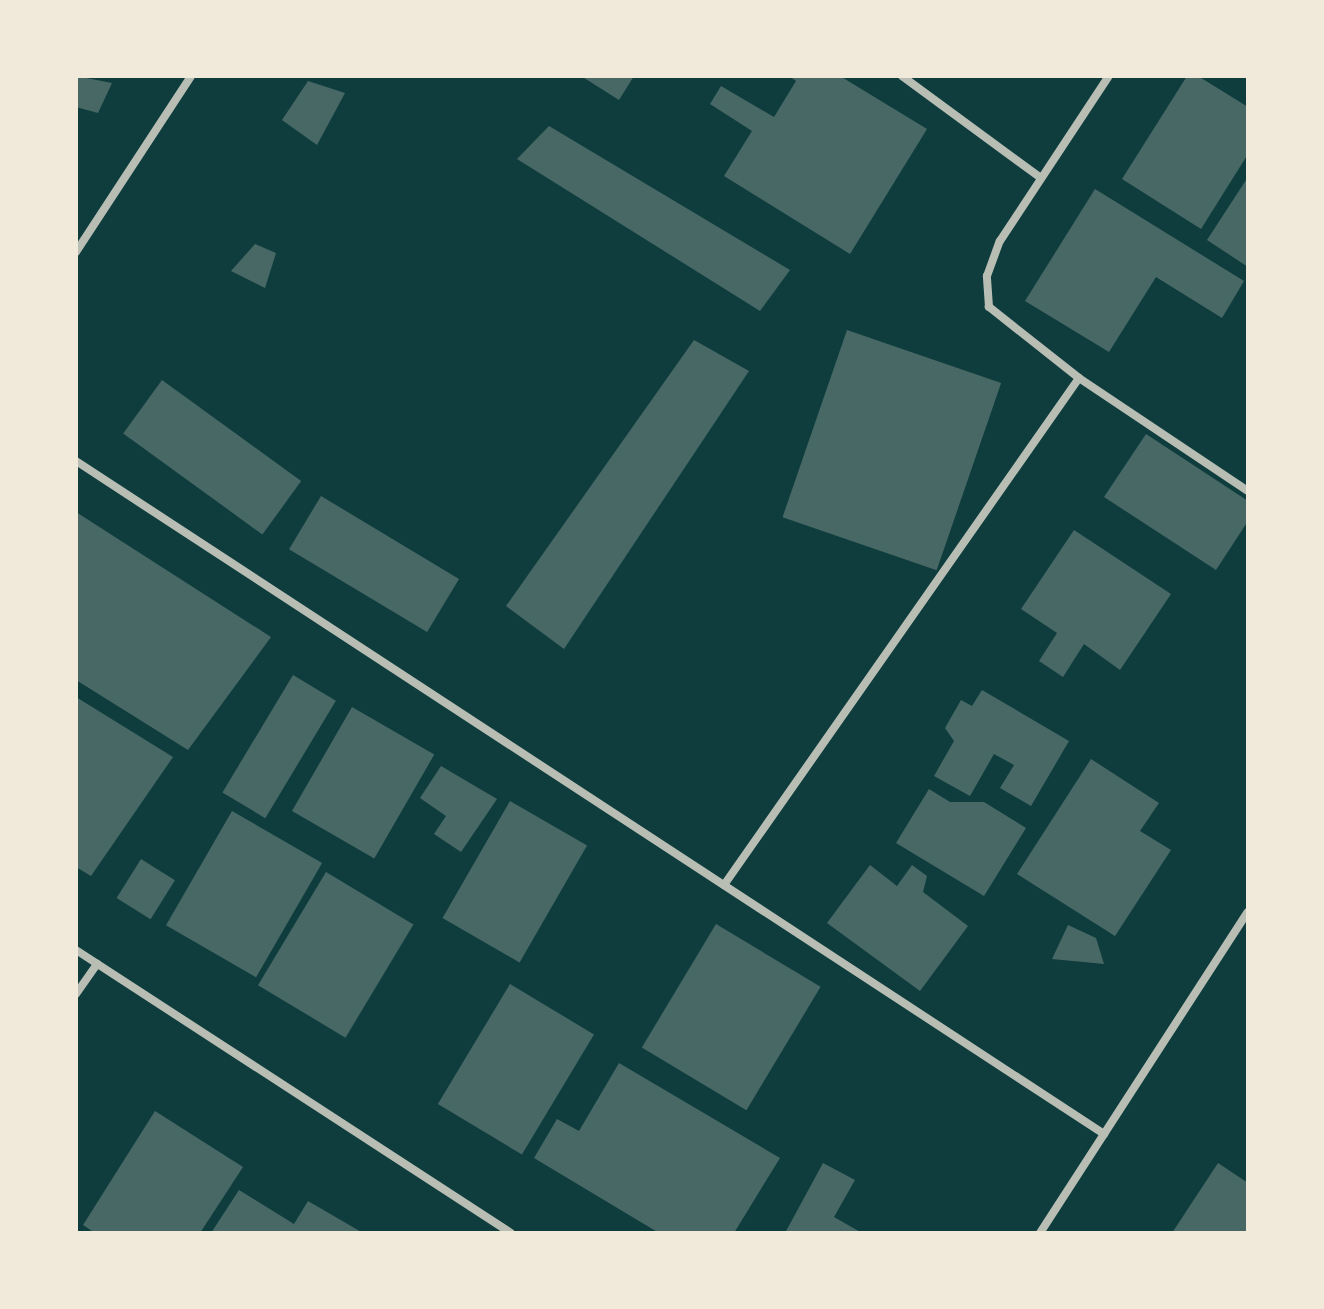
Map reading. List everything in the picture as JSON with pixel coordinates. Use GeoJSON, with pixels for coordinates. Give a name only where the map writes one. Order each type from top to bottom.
{"type":"FeatureCollection","features":[{"type":"Feature","properties":{"kind":"street"},"geometry":{"type":"LineString","coordinates":[[76,252],[191,76]]}},
{"type":"Feature","properties":{"kind":"street"},"geometry":{"type":"LineString","coordinates":[[902,76],[1041,178]]}},
{"type":"Feature","properties":{"kind":"street"},"geometry":{"type":"LineString","coordinates":[[1109,76],[1041,178],[991,264],[989,307],[1079,378],[1248,491]]}},
{"type":"Feature","properties":{"kind":"street"},"geometry":{"type":"LineString","coordinates":[[724,885],[1079,378]]}},
{"type":"Feature","properties":{"kind":"street"},"geometry":{"type":"LineString","coordinates":[[76,461],[1104,1134]]}},
{"type":"Feature","properties":{"kind":"street"},"geometry":{"type":"LineString","coordinates":[[1040,1233],[1248,912]]}},
{"type":"Feature","properties":{"kind":"street"},"geometry":{"type":"LineString","coordinates":[[76,950],[511,1233]]}},
{"type":"Feature","properties":{"kind":"street"},"geometry":{"type":"LineString","coordinates":[[76,994],[97,964]]}},
{"type":"Feature","properties":{"kind":"building"},"geometry":{"type":"Polygon","coordinates":[[[76,76],[112,83],[98,113],[76,107],[76,76]]]}},
{"type":"Feature","properties":{"kind":"building"},"geometry":{"type":"Polygon","coordinates":[[[581,76],[634,76],[619,100],[581,76]]]}},
{"type":"Feature","properties":{"kind":"building"},"geometry":{"type":"Polygon","coordinates":[[[789,76],[840,76],[927,129],[850,254],[724,176],[752,131],[710,104],[721,86],[774,117],[796,81],[789,76]]]}},
{"type":"Feature","properties":{"kind":"building"},"geometry":{"type":"Polygon","coordinates":[[[1187,76],[1198,76],[1248,107],[1248,154],[1201,229],[1122,179],[1187,76]]]}},
{"type":"Feature","properties":{"kind":"building"},"geometry":{"type":"Polygon","coordinates":[[[308,81],[345,93],[317,145],[282,120],[308,81]]]}},
{"type":"Feature","properties":{"kind":"building"},"geometry":{"type":"Polygon","coordinates":[[[549,126],[790,270],[760,311],[517,159],[549,126]]]}},
{"type":"Feature","properties":{"kind":"building"},"geometry":{"type":"Polygon","coordinates":[[[1248,177],[1248,267],[1207,240],[1248,177]]]}},
{"type":"Feature","properties":{"kind":"building"},"geometry":{"type":"Polygon","coordinates":[[[1095,189],[1244,281],[1222,318],[1156,277],[1109,352],[1025,301],[1095,189]]]}},
{"type":"Feature","properties":{"kind":"building"},"geometry":{"type":"Polygon","coordinates":[[[255,244],[276,253],[265,288],[231,271],[255,244]]]}},
{"type":"Feature","properties":{"kind":"building"},"geometry":{"type":"Polygon","coordinates":[[[847,330],[1001,383],[937,570],[783,517],[847,330]]]}},
{"type":"Feature","properties":{"kind":"building"},"geometry":{"type":"Polygon","coordinates":[[[694,340],[749,371],[564,649],[506,606],[694,340]]]}},
{"type":"Feature","properties":{"kind":"building"},"geometry":{"type":"Polygon","coordinates":[[[162,380],[301,481],[262,534],[123,433],[162,380]]]}},
{"type":"Feature","properties":{"kind":"building"},"geometry":{"type":"Polygon","coordinates":[[[1146,434],[1248,501],[1248,521],[1216,570],[1104,497],[1146,434]]]}},
{"type":"Feature","properties":{"kind":"building"},"geometry":{"type":"Polygon","coordinates":[[[321,496],[459,579],[427,632],[289,549],[321,496]]]}},
{"type":"Feature","properties":{"kind":"building"},"geometry":{"type":"Polygon","coordinates":[[[76,512],[271,637],[188,750],[76,680],[76,512]]]}},
{"type":"Feature","properties":{"kind":"building"},"geometry":{"type":"Polygon","coordinates":[[[1074,530],[1171,594],[1120,670],[1084,644],[1063,677],[1039,661],[1057,633],[1021,609],[1074,530]]]}},
{"type":"Feature","properties":{"kind":"building"},"geometry":{"type":"Polygon","coordinates":[[[293,675],[336,701],[265,818],[222,792],[293,675]]]}},
{"type":"Feature","properties":{"kind":"building"},"geometry":{"type":"Polygon","coordinates":[[[982,690],[1069,741],[1031,806],[1000,788],[1014,765],[994,754],[970,796],[934,776],[954,741],[945,728],[961,700],[972,706],[982,690]]]}},
{"type":"Feature","properties":{"kind":"building"},"geometry":{"type":"Polygon","coordinates":[[[76,697],[173,757],[91,876],[76,867],[76,697]]]}},
{"type":"Feature","properties":{"kind":"building"},"geometry":{"type":"Polygon","coordinates":[[[352,707],[434,754],[374,858],[292,811],[352,707]]]}},
{"type":"Feature","properties":{"kind":"building"},"geometry":{"type":"Polygon","coordinates":[[[1091,759],[1159,803],[1140,831],[1171,850],[1115,936],[1017,874],[1091,759]]]}},
{"type":"Feature","properties":{"kind":"building"},"geometry":{"type":"Polygon","coordinates":[[[441,766],[497,799],[461,852],[434,834],[446,816],[420,798],[441,766]]]}},
{"type":"Feature","properties":{"kind":"building"},"geometry":{"type":"Polygon","coordinates":[[[929,789],[950,802],[984,802],[1026,828],[984,896],[896,843],[929,789]]]}},
{"type":"Feature","properties":{"kind":"building"},"geometry":{"type":"Polygon","coordinates":[[[510,801],[587,845],[520,962],[442,918],[510,801]]]}},
{"type":"Feature","properties":{"kind":"building"},"geometry":{"type":"Polygon","coordinates":[[[232,811],[322,863],[256,977],[166,925],[232,811]]]}},
{"type":"Feature","properties":{"kind":"building"},"geometry":{"type":"Polygon","coordinates":[[[141,859],[175,880],[151,919],[117,898],[141,859]]]}},
{"type":"Feature","properties":{"kind":"building"},"geometry":{"type":"Polygon","coordinates":[[[870,865],[897,886],[912,865],[927,876],[923,892],[968,926],[920,991],[827,923],[870,865]]]}},
{"type":"Feature","properties":{"kind":"building"},"geometry":{"type":"Polygon","coordinates":[[[326,872],[413,925],[345,1038],[258,985],[326,872]]]}},
{"type":"Feature","properties":{"kind":"building"},"geometry":{"type":"Polygon","coordinates":[[[716,924],[821,987],[746,1110],[642,1047],[716,924]]]}},
{"type":"Feature","properties":{"kind":"building"},"geometry":{"type":"Polygon","coordinates":[[[1068,925],[1096,938],[1104,964],[1052,959],[1068,925]]]}},
{"type":"Feature","properties":{"kind":"building"},"geometry":{"type":"Polygon","coordinates":[[[510,984],[594,1034],[522,1154],[438,1104],[510,984]]]}},
{"type":"Feature","properties":{"kind":"building"},"geometry":{"type":"Polygon","coordinates":[[[619,1063],[780,1158],[734,1233],[659,1233],[534,1158],[557,1119],[579,1131],[619,1063]]]}},
{"type":"Feature","properties":{"kind":"building"},"geometry":{"type":"Polygon","coordinates":[[[155,1111],[243,1167],[200,1233],[95,1233],[83,1225],[155,1111]]]}},
{"type":"Feature","properties":{"kind":"building"},"geometry":{"type":"Polygon","coordinates":[[[823,1163],[855,1180],[834,1217],[862,1233],[785,1233],[823,1163]]]}},
{"type":"Feature","properties":{"kind":"building"},"geometry":{"type":"Polygon","coordinates":[[[1218,1163],[1248,1183],[1248,1233],[1172,1233],[1218,1163]]]}},
{"type":"Feature","properties":{"kind":"building"},"geometry":{"type":"Polygon","coordinates":[[[239,1190],[294,1224],[308,1201],[363,1233],[211,1233],[239,1190]]]}}]}
